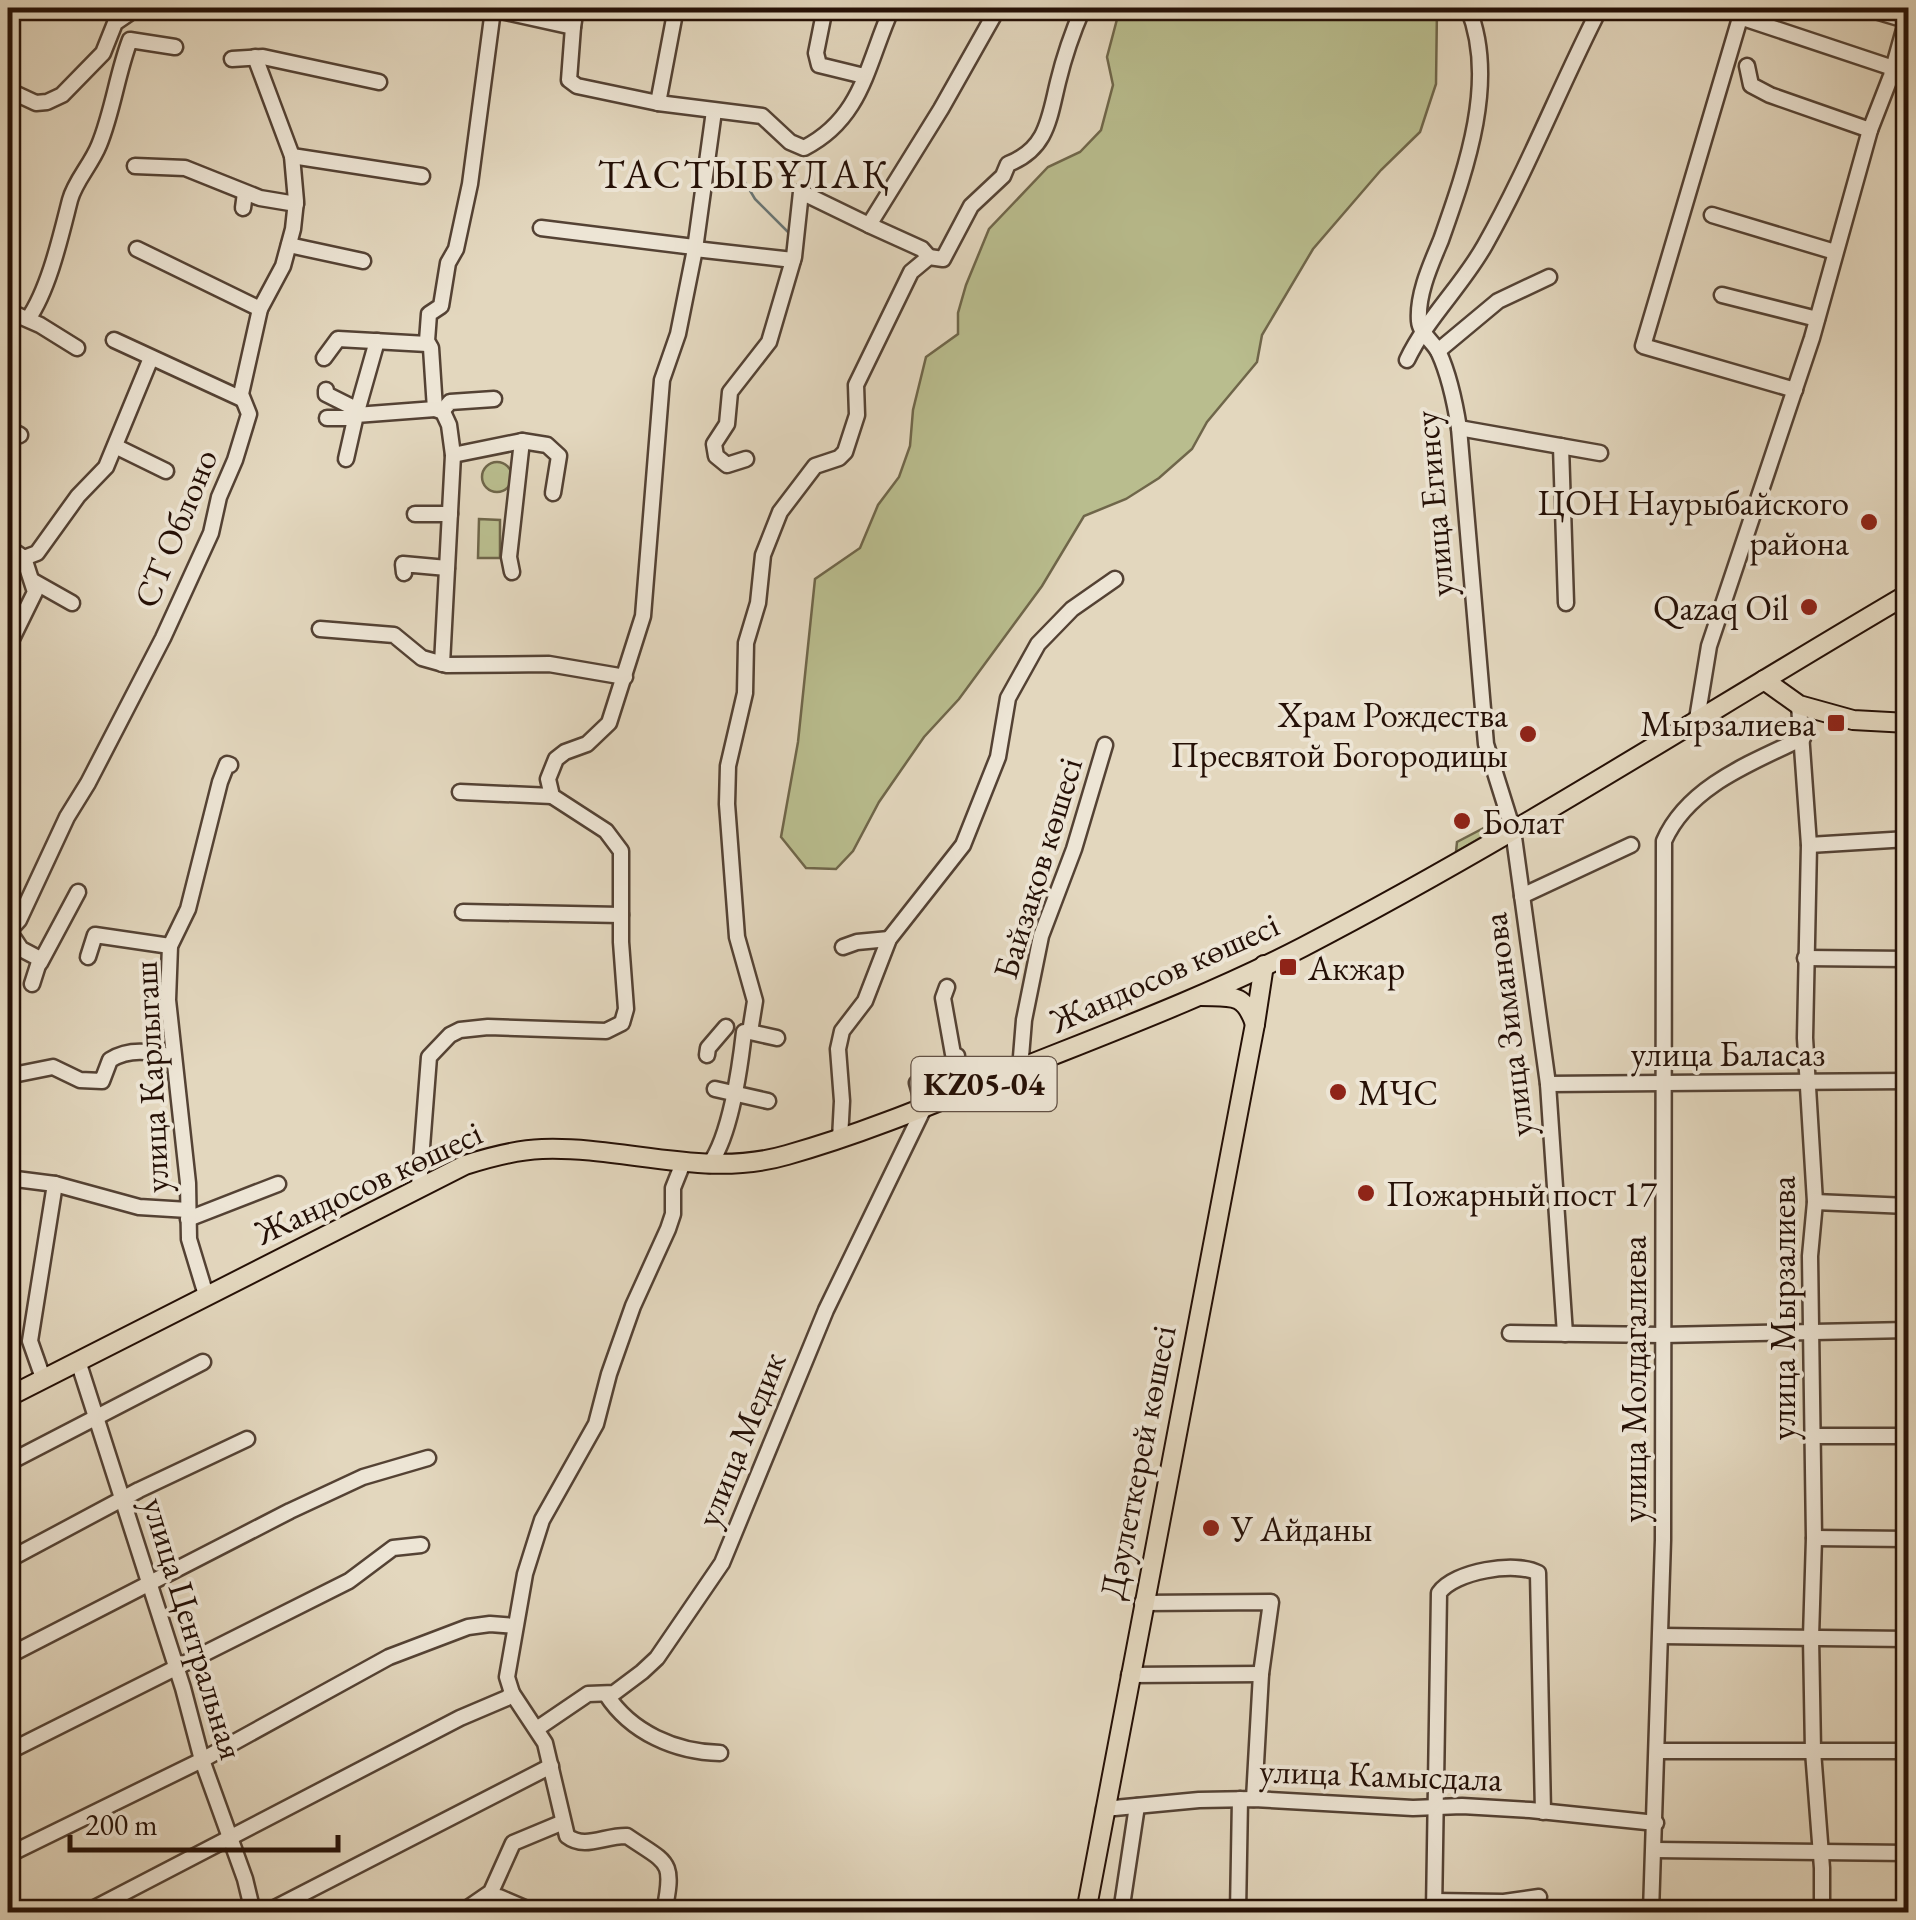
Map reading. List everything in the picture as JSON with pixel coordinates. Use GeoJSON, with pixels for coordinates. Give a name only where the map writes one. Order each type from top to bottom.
{"type":"FeatureCollection","features":[{"type":"Feature","properties":{"kind":"main road","name":"Жандосов көшесі"},"geometry":{"type":"LineString","coordinates":[[8,1397],[464,1165],[518,1151],[568,1150],[710,1165],[744,1164],[784,1156],[924,1108],[1196,996],[1302,948],[1513,830],[1908,594]]}},
{"type":"Feature","properties":{"kind":"main road"},"geometry":{"type":"LineString","coordinates":[[1764,680],[1799,705],[1852,720],[1908,723]]}},
{"type":"Feature","properties":{"kind":"main road"},"geometry":{"type":"LineString","coordinates":[[1256,1024],[1275,975],[1302,948]]}},
{"type":"Feature","properties":{"kind":"main road"},"geometry":{"type":"LineString","coordinates":[[1256,1024],[1264,965]]}},
{"type":"Feature","properties":{"kind":"main road"},"geometry":{"type":"LineString","coordinates":[[1196,996],[1234,997],[1250,1008],[1256,1024]]}},
{"type":"Feature","properties":{"kind":"main road","name":"Дәулеткерей көшесі"},"geometry":{"type":"LineString","coordinates":[[1086,1912],[1256,1024]]}},
{"type":"Feature","properties":{"kind":"street"},"geometry":{"type":"LineString","coordinates":[[8,90],[36,103],[62,96],[103,53],[116,23],[137,8]]}},
{"type":"Feature","properties":{"kind":"street"},"geometry":{"type":"LineString","coordinates":[[427,344],[430,314],[441,306],[448,263],[456,249],[468,194],[490,8],[573,27]]}},
{"type":"Feature","properties":{"kind":"street"},"geometry":{"type":"LineString","coordinates":[[576,8],[569,69],[572,83],[658,103],[762,116],[790,142],[804,148],[824,137],[846,117],[892,8]]}},
{"type":"Feature","properties":{"kind":"street"},"geometry":{"type":"LineString","coordinates":[[658,103],[676,8]]}},
{"type":"Feature","properties":{"kind":"street"},"geometry":{"type":"LineString","coordinates":[[825,8],[816,53],[818,65],[864,76]]}},
{"type":"Feature","properties":{"kind":"street"},"geometry":{"type":"LineString","coordinates":[[869,225],[941,110],[998,8]]}},
{"type":"Feature","properties":{"kind":"street"},"geometry":{"type":"LineString","coordinates":[[746,459],[724,463],[715,454],[714,444],[727,424],[730,392],[770,342],[793,260],[801,192],[914,245],[928,257],[944,258],[971,206],[1003,176],[1008,164],[1023,159],[1035,147],[1052,116],[1058,80],[1084,8]]}},
{"type":"Feature","properties":{"kind":"street"},"geometry":{"type":"LineString","coordinates":[[1421,330],[1422,293],[1466,170],[1475,128],[1480,42],[1468,8]]}},
{"type":"Feature","properties":{"kind":"street"},"geometry":{"type":"LineString","coordinates":[[1407,360],[1421,330],[1484,246],[1600,8]]}},
{"type":"Feature","properties":{"kind":"street"},"geometry":{"type":"LineString","coordinates":[[1697,719],[1709,646],[1795,390],[1870,130],[1906,26],[1902,19],[1865,8]]}},
{"type":"Feature","properties":{"kind":"street"},"geometry":{"type":"LineString","coordinates":[[1795,390],[1643,346],[1741,12],[1893,68]]}},
{"type":"Feature","properties":{"kind":"street"},"geometry":{"type":"LineString","coordinates":[[28,319],[67,219],[74,187],[100,144],[117,74],[130,40],[175,47]]}},
{"type":"Feature","properties":{"kind":"street"},"geometry":{"type":"LineString","coordinates":[[232,59],[254,58],[380,82]]}},
{"type":"Feature","properties":{"kind":"street","name":"СТ Облоно"},"geometry":{"type":"LineString","coordinates":[[40,958],[15,943],[8,930],[19,920],[67,817],[88,784],[162,638],[211,533],[219,497],[236,460],[249,414],[242,399],[260,309],[283,266],[296,204],[292,156],[254,58]]}},
{"type":"Feature","properties":{"kind":"street"},"geometry":{"type":"LineString","coordinates":[[1747,66],[1752,84],[1770,95],[1870,130]]}},
{"type":"Feature","properties":{"kind":"street"},"geometry":{"type":"LineString","coordinates":[[552,796],[548,779],[552,765],[565,752],[588,744],[603,731],[626,677],[644,616],[662,380],[678,334],[710,156],[714,111]]}},
{"type":"Feature","properties":{"kind":"street"},"geometry":{"type":"LineString","coordinates":[[292,156],[422,176]]}},
{"type":"Feature","properties":{"kind":"street"},"geometry":{"type":"LineString","coordinates":[[135,166],[186,168],[244,201],[296,204]]}},
{"type":"Feature","properties":{"kind":"street"},"geometry":{"type":"LineString","coordinates":[[1712,216],[1835,252]]}},
{"type":"Feature","properties":{"kind":"street"},"geometry":{"type":"LineString","coordinates":[[541,228],[793,260]]}},
{"type":"Feature","properties":{"kind":"street"},"geometry":{"type":"LineString","coordinates":[[289,245],[363,261]]}},
{"type":"Feature","properties":{"kind":"street"},"geometry":{"type":"LineString","coordinates":[[137,249],[260,309]]}},
{"type":"Feature","properties":{"kind":"street"},"geometry":{"type":"LineString","coordinates":[[710,1165],[720,1150],[755,1001],[737,937],[727,804],[728,766],[745,693],[746,643],[758,603],[764,555],[780,512],[801,482],[815,466],[846,452],[858,415],[856,385],[911,272],[928,257]]}},
{"type":"Feature","properties":{"kind":"street"},"geometry":{"type":"LineString","coordinates":[[1438,351],[1498,301],[1548,277]]}},
{"type":"Feature","properties":{"kind":"street"},"geometry":{"type":"LineString","coordinates":[[1722,295],[1817,320]]}},
{"type":"Feature","properties":{"kind":"street"},"geometry":{"type":"LineString","coordinates":[[8,310],[77,348]]}},
{"type":"Feature","properties":{"kind":"street","name":"улица Егинсу"},"geometry":{"type":"LineString","coordinates":[[1421,330],[1438,351],[1454,394],[1486,744],[1513,830]]}},
{"type":"Feature","properties":{"kind":"street"},"geometry":{"type":"LineString","coordinates":[[114,340],[242,399]]}},
{"type":"Feature","properties":{"kind":"street"},"geometry":{"type":"LineString","coordinates":[[324,358],[338,340],[427,344],[431,348],[453,455],[442,664]]}},
{"type":"Feature","properties":{"kind":"street"},"geometry":{"type":"LineString","coordinates":[[346,458],[377,341]]}},
{"type":"Feature","properties":{"kind":"street"},"geometry":{"type":"LineString","coordinates":[[24,558],[37,553],[78,496],[106,467],[151,358]]}},
{"type":"Feature","properties":{"kind":"street"},"geometry":{"type":"LineString","coordinates":[[326,390],[326,394],[356,414]]}},
{"type":"Feature","properties":{"kind":"street"},"geometry":{"type":"LineString","coordinates":[[445,412],[450,402],[494,399]]}},
{"type":"Feature","properties":{"kind":"street"},"geometry":{"type":"LineString","coordinates":[[327,418],[445,412]]}},
{"type":"Feature","properties":{"kind":"street"},"geometry":{"type":"LineString","coordinates":[[1459,428],[1600,454]]}},
{"type":"Feature","properties":{"kind":"street"},"geometry":{"type":"LineString","coordinates":[[453,455],[522,441],[547,445],[559,456],[553,493]]}},
{"type":"Feature","properties":{"kind":"street"},"geometry":{"type":"LineString","coordinates":[[512,572],[509,557],[522,441]]}},
{"type":"Feature","properties":{"kind":"street"},"geometry":{"type":"LineString","coordinates":[[1561,446],[1566,603]]}},
{"type":"Feature","properties":{"kind":"street"},"geometry":{"type":"LineString","coordinates":[[116,447],[166,471]]}},
{"type":"Feature","properties":{"kind":"street"},"geometry":{"type":"LineString","coordinates":[[415,514],[450,514]]}},
{"type":"Feature","properties":{"kind":"street"},"geometry":{"type":"LineString","coordinates":[[8,547],[24,558],[35,592],[8,647]]}},
{"type":"Feature","properties":{"kind":"street"},"geometry":{"type":"LineString","coordinates":[[400,566],[447,568]]}},
{"type":"Feature","properties":{"kind":"street"},"geometry":{"type":"LineString","coordinates":[[840,1139],[842,1032],[865,1000],[889,940],[963,846],[998,757],[1008,698],[1038,644],[1062,618],[1115,579]]}},
{"type":"Feature","properties":{"kind":"street"},"geometry":{"type":"LineString","coordinates":[[33,580],[72,603]]}},
{"type":"Feature","properties":{"kind":"street"},"geometry":{"type":"LineString","coordinates":[[320,629],[394,635],[422,658],[442,664],[549,664],[626,677]]}},
{"type":"Feature","properties":{"kind":"street","name":"улица Мырзалиева"},"geometry":{"type":"LineString","coordinates":[[1799,705],[1809,845],[1805,958],[1816,1202],[1810,1256],[1814,1538],[1811,1637],[1822,1912]]}},
{"type":"Feature","properties":{"kind":"street","name":"улица Молдагалиева"},"geometry":{"type":"LineString","coordinates":[[1652,1912],[1661,1636],[1664,841],[1688,808],[1713,785],[1803,738]]}},
{"type":"Feature","properties":{"kind":"street","name":"Байзақов көшесі"},"geometry":{"type":"LineString","coordinates":[[1020,1068],[1024,1020],[1041,936],[1074,849],[1105,745]]}},
{"type":"Feature","properties":{"kind":"street","name":"улица Карлыгаш"},"geometry":{"type":"LineString","coordinates":[[206,1295],[189,1239],[168,1000],[170,946],[188,910],[220,782],[230,764]]}},
{"type":"Feature","properties":{"kind":"street"},"geometry":{"type":"LineString","coordinates":[[419,1186],[429,1057],[450,1034],[473,1028],[616,1028],[622,1024],[626,1009],[622,852],[606,832],[552,796],[460,792]]}},
{"type":"Feature","properties":{"kind":"street","name":"улица Зиманова"},"geometry":{"type":"LineString","coordinates":[[1513,830],[1548,1084],[1564,1334]]}},
{"type":"Feature","properties":{"kind":"street"},"geometry":{"type":"LineString","coordinates":[[1809,845],[1908,839]]}},
{"type":"Feature","properties":{"kind":"street"},"geometry":{"type":"LineString","coordinates":[[1522,896],[1631,845]]}},
{"type":"Feature","properties":{"kind":"street"},"geometry":{"type":"LineString","coordinates":[[32,984],[40,958],[78,892]]}},
{"type":"Feature","properties":{"kind":"street"},"geometry":{"type":"LineString","coordinates":[[464,912],[621,916]]}},
{"type":"Feature","properties":{"kind":"street"},"geometry":{"type":"LineString","coordinates":[[88,958],[95,935],[170,946]]}},
{"type":"Feature","properties":{"kind":"street"},"geometry":{"type":"LineString","coordinates":[[843,947],[889,940]]}},
{"type":"Feature","properties":{"kind":"street"},"geometry":{"type":"LineString","coordinates":[[1805,958],[1908,959]]}},
{"type":"Feature","properties":{"kind":"street"},"geometry":{"type":"LineString","coordinates":[[946,987],[943,998],[956,1056],[956,1095]]}},
{"type":"Feature","properties":{"kind":"street"},"geometry":{"type":"LineString","coordinates":[[707,1055],[720,1026],[777,1038]]}},
{"type":"Feature","properties":{"kind":"street"},"geometry":{"type":"LineString","coordinates":[[8,1076],[52,1067],[92,1083],[102,1080],[110,1060],[124,1053],[144,1051],[172,1057]]}},
{"type":"Feature","properties":{"kind":"street","name":"улица Баласаз"},"geometry":{"type":"LineString","coordinates":[[1548,1084],[1908,1081]]}},
{"type":"Feature","properties":{"kind":"street"},"geometry":{"type":"LineString","coordinates":[[918,1083],[924,1108]]}},
{"type":"Feature","properties":{"kind":"street"},"geometry":{"type":"LineString","coordinates":[[715,1090],[768,1102]]}},
{"type":"Feature","properties":{"kind":"street","name":"улица Медик"},"geometry":{"type":"LineString","coordinates":[[538,1728],[588,1694],[606,1694],[630,1682],[656,1658],[722,1563],[832,1298],[924,1108]]}},
{"type":"Feature","properties":{"kind":"street"},"geometry":{"type":"LineString","coordinates":[[664,1912],[669,1874],[658,1856],[627,1836],[576,1842],[566,1836],[551,1766],[538,1728],[512,1692],[507,1677],[525,1574],[542,1520],[596,1424],[623,1333],[673,1214],[673,1188],[683,1163]]}},
{"type":"Feature","properties":{"kind":"street"},"geometry":{"type":"LineString","coordinates":[[8,1178],[55,1184],[140,1207],[188,1215]]}},
{"type":"Feature","properties":{"kind":"street"},"geometry":{"type":"LineString","coordinates":[[43,1378],[30,1340],[55,1184]]}},
{"type":"Feature","properties":{"kind":"street","name":"улица Карлыгаш"},"geometry":{"type":"LineString","coordinates":[[188,1215],[278,1184]]}},
{"type":"Feature","properties":{"kind":"street"},"geometry":{"type":"LineString","coordinates":[[1816,1202],[1908,1206]]}},
{"type":"Feature","properties":{"kind":"street"},"geometry":{"type":"LineString","coordinates":[[1510,1333],[1908,1330]]}},
{"type":"Feature","properties":{"kind":"street","name":"улица Центральная"},"geometry":{"type":"LineString","coordinates":[[78,1361],[253,1912]]}},
{"type":"Feature","properties":{"kind":"street"},"geometry":{"type":"LineString","coordinates":[[8,1463],[203,1362]]}},
{"type":"Feature","properties":{"kind":"street"},"geometry":{"type":"LineString","coordinates":[[1811,1436],[1908,1436]]}},
{"type":"Feature","properties":{"kind":"street"},"geometry":{"type":"LineString","coordinates":[[8,1560],[246,1438]]}},
{"type":"Feature","properties":{"kind":"street"},"geometry":{"type":"LineString","coordinates":[[8,1656],[290,1511],[364,1477],[428,1458]]}},
{"type":"Feature","properties":{"kind":"street"},"geometry":{"type":"LineString","coordinates":[[1814,1538],[1908,1539]]}},
{"type":"Feature","properties":{"kind":"street"},"geometry":{"type":"LineString","coordinates":[[8,1752],[349,1582],[393,1548],[421,1544]]}},
{"type":"Feature","properties":{"kind":"street"},"geometry":{"type":"LineString","coordinates":[[1539,1896],[1434,1907],[1441,1589],[1457,1578],[1502,1569],[1538,1571],[1543,1812]]}},
{"type":"Feature","properties":{"kind":"street"},"geometry":{"type":"LineString","coordinates":[[1142,1604],[1271,1602],[1260,1674],[1238,1912]]}},
{"type":"Feature","properties":{"kind":"street"},"geometry":{"type":"LineString","coordinates":[[10,1854],[202,1760],[417,1644],[468,1628],[490,1624],[514,1626]]}},
{"type":"Feature","properties":{"kind":"street"},"geometry":{"type":"LineString","coordinates":[[1661,1636],[1908,1639]]}},
{"type":"Feature","properties":{"kind":"street"},"geometry":{"type":"LineString","coordinates":[[1129,1675],[1260,1674]]}},
{"type":"Feature","properties":{"kind":"street"},"geometry":{"type":"LineString","coordinates":[[87,1912],[460,1718],[508,1698],[512,1692]]}},
{"type":"Feature","properties":{"kind":"street"},"geometry":{"type":"LineString","coordinates":[[606,1694],[624,1716],[674,1748],[720,1753]]}},
{"type":"Feature","properties":{"kind":"street"},"geometry":{"type":"LineString","coordinates":[[1657,1751],[1908,1751]]}},
{"type":"Feature","properties":{"kind":"street"},"geometry":{"type":"LineString","coordinates":[[267,1912],[551,1766]]}},
{"type":"Feature","properties":{"kind":"street","name":"улица Камысдала"},"geometry":{"type":"LineString","coordinates":[[1104,1808],[1247,1799],[1543,1812],[1656,1823]]}},
{"type":"Feature","properties":{"kind":"street"},"geometry":{"type":"LineString","coordinates":[[1121,1912],[1137,1806]]}},
{"type":"Feature","properties":{"kind":"street"},"geometry":{"type":"LineString","coordinates":[[462,1912],[491,1892],[512,1843],[561,1823]]}},
{"type":"Feature","properties":{"kind":"street"},"geometry":{"type":"LineString","coordinates":[[1655,1850],[1908,1854]]}},
{"type":"Feature","properties":{"kind":"street"},"geometry":{"type":"LineString","coordinates":[[499,1897],[534,1912]]}},
{"type":"Feature","properties":{"kind":"green space"},"geometry":{"type":"Polygon","coordinates":[[[1120,8],[1437,8],[1436,84],[1420,132],[1381,170],[1313,249],[1262,335],[1257,362],[1207,422],[1192,449],[1159,478],[1126,499],[1084,516],[1042,586],[959,699],[924,737],[879,802],[853,851],[836,869],[806,868],[781,837],[798,742],[815,579],[860,548],[878,505],[899,477],[910,446],[913,410],[926,357],[958,334],[958,313],[966,285],[989,229],[1048,167],[1080,152],[1101,130],[1113,85],[1107,57],[1120,8]]]}},
{"type":"Feature","properties":{"kind":"green space"},"geometry":{"type":"Polygon","coordinates":[[[497,462],[511,471],[512,477],[503,491],[497,492],[483,483],[482,477],[491,463],[497,462]]]}},
{"type":"Feature","properties":{"kind":"green space"},"geometry":{"type":"Polygon","coordinates":[[[479,519],[500,520],[500,558],[478,558],[479,519]]]}},
{"type":"Feature","properties":{"kind":"green space"},"geometry":{"type":"Polygon","coordinates":[[[1501,819],[1506,823],[1456,852],[1457,842],[1501,819]]]}},
{"type":"Feature","properties":{"kind":"waterway"},"geometry":{"type":"LineString","coordinates":[[739,172],[755,199],[789,233]]}},
{"type":"Feature","properties":{"kind":"waterway"},"geometry":{"type":"LineString","coordinates":[[8,1900],[11,1912]]}},
{"type":"Feature","properties":{"kind":"place","name":"ЦОН Наурыбайского района"},"geometry":{"type":"Point","coordinates":[1869,522]}},
{"type":"Feature","properties":{"kind":"place","name":"Qazaq Oil"},"geometry":{"type":"Point","coordinates":[1809,607]}},
{"type":"Feature","properties":{"kind":"place","name":"Мырзалиева"},"geometry":{"type":"Point","coordinates":[1836,723]}},
{"type":"Feature","properties":{"kind":"place","name":"Храм Рождества Пресвятой Богородицы"},"geometry":{"type":"Point","coordinates":[1528,734]}},
{"type":"Feature","properties":{"kind":"place","name":"Болат"},"geometry":{"type":"Point","coordinates":[1462,821]}},
{"type":"Feature","properties":{"kind":"place","name":"Акжар"},"geometry":{"type":"Point","coordinates":[1288,967]}},
{"type":"Feature","properties":{"kind":"place","name":"МЧС"},"geometry":{"type":"Point","coordinates":[1338,1092]}},
{"type":"Feature","properties":{"kind":"place","name":"Пожарный пост 17"},"geometry":{"type":"Point","coordinates":[1366,1193]}},
{"type":"Feature","properties":{"kind":"place","name":"У Айданы"},"geometry":{"type":"Point","coordinates":[1211,1528]}},
{"type":"Feature","properties":{"kind":"district","name":"ТАСТЫБҰЛАҚ"},"geometry":{"type":"Point","coordinates":[744,174]}}]}
